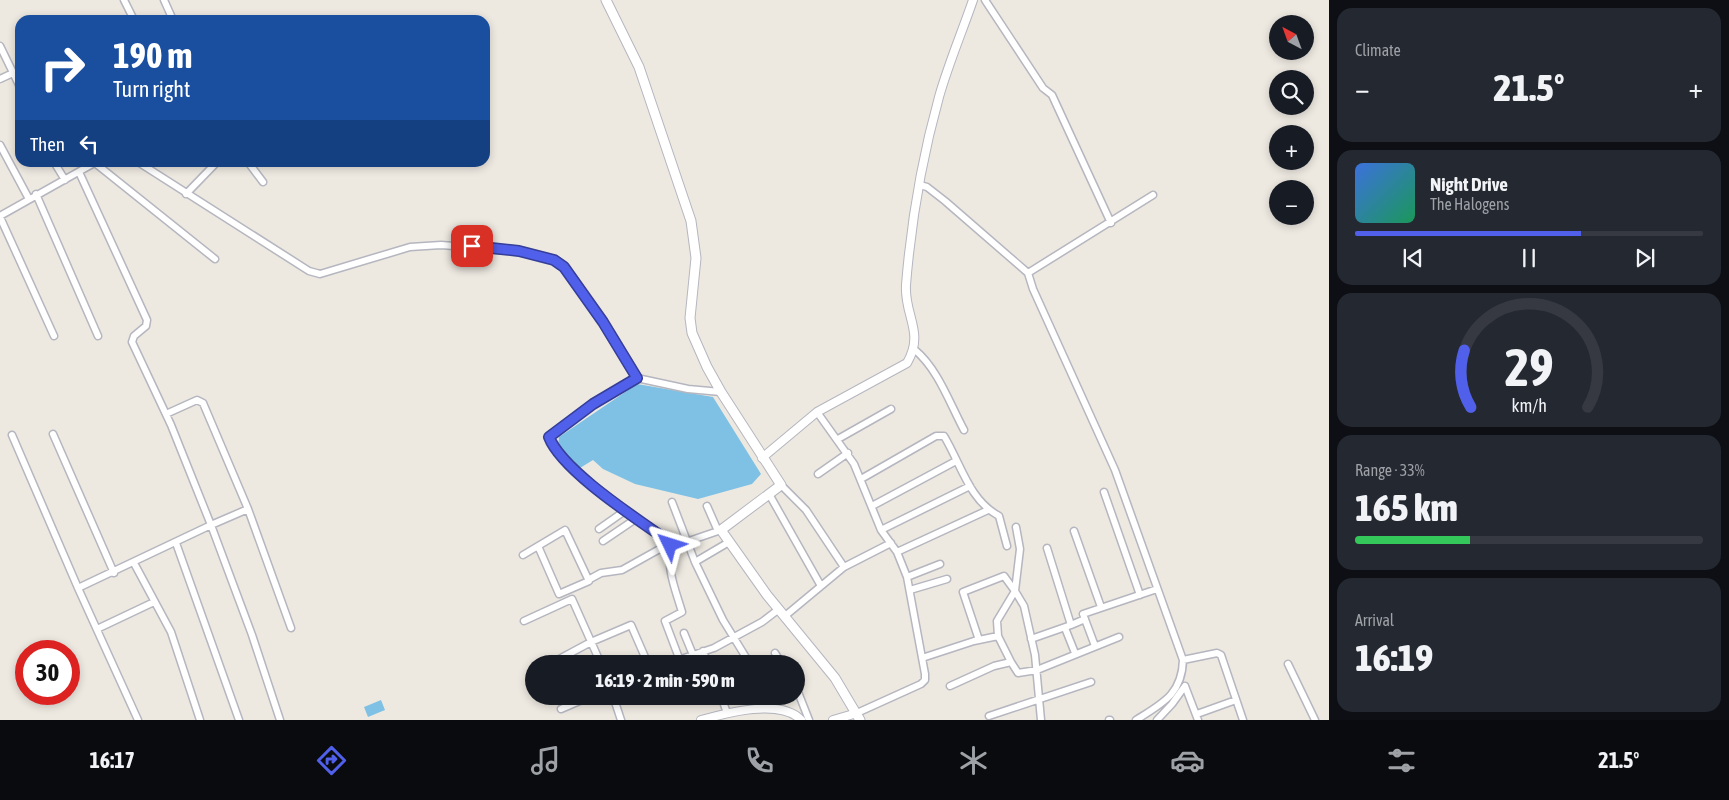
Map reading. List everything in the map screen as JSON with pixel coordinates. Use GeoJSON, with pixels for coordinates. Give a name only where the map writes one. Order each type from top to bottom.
{"type":"FeatureCollection","features":[{"type":"Feature","properties":{"kind":"main road"},"geometry":{"type":"LineString","coordinates":[[606,0],[639,67],[691,221],[696,258],[690,318],[692,333],[707,367],[721,392],[781,485],[719,531],[835,678],[859,716]]}},
{"type":"Feature","properties":{"kind":"street"},"geometry":{"type":"LineString","coordinates":[[124,0],[132,15]]}},
{"type":"Feature","properties":{"kind":"street"},"geometry":{"type":"LineString","coordinates":[[164,0],[171,15]]}},
{"type":"Feature","properties":{"kind":"street"},"geometry":{"type":"LineString","coordinates":[[762,458],[818,412],[907,363],[914,350],[916,340],[906,291],[910,242],[939,98],[973,0]]}},
{"type":"Feature","properties":{"kind":"street"},"geometry":{"type":"LineString","coordinates":[[985,0],[1043,88],[1052,95],[1111,223]]}},
{"type":"Feature","properties":{"kind":"street"},"geometry":{"type":"LineString","coordinates":[[0,46],[15,77]]}},
{"type":"Feature","properties":{"kind":"street"},"geometry":{"type":"LineString","coordinates":[[0,79],[13,73]]}},
{"type":"Feature","properties":{"kind":"street"},"geometry":{"type":"LineString","coordinates":[[0,145],[29,199]]}},
{"type":"Feature","properties":{"kind":"street"},"geometry":{"type":"LineString","coordinates":[[57,167],[65,180]]}},
{"type":"Feature","properties":{"kind":"street"},"geometry":{"type":"LineString","coordinates":[[54,336],[0,217],[36,194],[88,167]]}},
{"type":"Feature","properties":{"kind":"street"},"geometry":{"type":"LineString","coordinates":[[101,167],[215,259]]}},
{"type":"Feature","properties":{"kind":"street"},"geometry":{"type":"LineString","coordinates":[[146,167],[308,271],[320,274],[410,247],[441,245],[519,251],[554,260],[564,267],[598,314],[637,378]]}},
{"type":"Feature","properties":{"kind":"street"},"geometry":{"type":"LineString","coordinates":[[186,194],[212,167]]}},
{"type":"Feature","properties":{"kind":"street"},"geometry":{"type":"LineString","coordinates":[[252,167],[263,182]]}},
{"type":"Feature","properties":{"kind":"street"},"geometry":{"type":"LineString","coordinates":[[78,172],[147,320],[146,326],[134,336],[132,342],[166,414],[211,525],[252,635],[280,720]]}},
{"type":"Feature","properties":{"kind":"street"},"geometry":{"type":"LineString","coordinates":[[920,185],[927,187],[945,201],[1028,273],[1033,289],[1115,470],[1154,590],[1183,660],[1184,682],[1198,717],[1236,700]]}},
{"type":"Feature","properties":{"kind":"street"},"geometry":{"type":"LineString","coordinates":[[36,194],[98,336]]}},
{"type":"Feature","properties":{"kind":"street"},"geometry":{"type":"LineString","coordinates":[[1028,273],[1153,196]]}},
{"type":"Feature","properties":{"kind":"street"},"geometry":{"type":"LineString","coordinates":[[914,350],[924,358],[934,373],[964,430]]}},
{"type":"Feature","properties":{"kind":"street"},"geometry":{"type":"LineString","coordinates":[[678,655],[665,621],[682,612],[671,578],[670,547],[637,518],[581,476],[554,450],[549,437],[593,404],[637,378],[688,389],[721,392]]}},
{"type":"Feature","properties":{"kind":"street"},"geometry":{"type":"LineString","coordinates":[[166,414],[197,400],[202,401],[248,509],[291,628]]}},
{"type":"Feature","properties":{"kind":"street"},"geometry":{"type":"LineString","coordinates":[[838,439],[891,409]]}},
{"type":"Feature","properties":{"kind":"street"},"geometry":{"type":"LineString","coordinates":[[818,412],[848,453],[861,479],[881,530],[896,552],[907,577],[925,680],[921,684],[859,716],[833,720]]}},
{"type":"Feature","properties":{"kind":"street"},"geometry":{"type":"LineString","coordinates":[[53,434],[114,573]]}},
{"type":"Feature","properties":{"kind":"street"},"geometry":{"type":"LineString","coordinates":[[12,435],[78,588],[138,720]]}},
{"type":"Feature","properties":{"kind":"street"},"geometry":{"type":"LineString","coordinates":[[861,479],[940,435],[944,436],[970,486],[988,510],[999,516],[1007,546]]}},
{"type":"Feature","properties":{"kind":"street"},"geometry":{"type":"LineString","coordinates":[[818,474],[848,453]]}},
{"type":"Feature","properties":{"kind":"street"},"geometry":{"type":"LineString","coordinates":[[872,506],[956,461]]}},
{"type":"Feature","properties":{"kind":"street"},"geometry":{"type":"LineString","coordinates":[[781,485],[806,510],[844,567]]}},
{"type":"Feature","properties":{"kind":"street"},"geometry":{"type":"LineString","coordinates":[[881,530],[970,486]]}},
{"type":"Feature","properties":{"kind":"street"},"geometry":{"type":"LineString","coordinates":[[1104,492],[1142,594]]}},
{"type":"Feature","properties":{"kind":"street"},"geometry":{"type":"LineString","coordinates":[[769,494],[821,586]]}},
{"type":"Feature","properties":{"kind":"street"},"geometry":{"type":"LineString","coordinates":[[672,502],[684,542],[724,620],[745,655]]}},
{"type":"Feature","properties":{"kind":"street"},"geometry":{"type":"LineString","coordinates":[[538,546],[559,594],[601,573],[622,570],[665,546],[670,547],[719,531],[707,506]]}},
{"type":"Feature","properties":{"kind":"street"},"geometry":{"type":"LineString","coordinates":[[78,588],[114,573],[211,525],[248,509]]}},
{"type":"Feature","properties":{"kind":"street"},"geometry":{"type":"LineString","coordinates":[[600,529],[626,510]]}},
{"type":"Feature","properties":{"kind":"street"},"geometry":{"type":"LineString","coordinates":[[896,552],[988,510]]}},
{"type":"Feature","properties":{"kind":"street"},"geometry":{"type":"LineString","coordinates":[[603,541],[637,518]]}},
{"type":"Feature","properties":{"kind":"street"},"geometry":{"type":"LineString","coordinates":[[1016,527],[1020,549],[1015,591],[997,621],[998,636],[1018,673],[1037,670],[1075,653],[1119,637]]}},
{"type":"Feature","properties":{"kind":"street"},"geometry":{"type":"LineString","coordinates":[[523,555],[566,530],[588,580]]}},
{"type":"Feature","properties":{"kind":"street"},"geometry":{"type":"LineString","coordinates":[[1074,531],[1101,607]]}},
{"type":"Feature","properties":{"kind":"street"},"geometry":{"type":"LineString","coordinates":[[695,562],[729,542]]}},
{"type":"Feature","properties":{"kind":"street"},"geometry":{"type":"LineString","coordinates":[[176,543],[239,720]]}},
{"type":"Feature","properties":{"kind":"street"},"geometry":{"type":"LineString","coordinates":[[684,633],[693,655],[703,651],[782,613],[821,586],[844,567],[891,544]]}},
{"type":"Feature","properties":{"kind":"street"},"geometry":{"type":"LineString","coordinates":[[1047,548],[1075,653]]}},
{"type":"Feature","properties":{"kind":"street"},"geometry":{"type":"LineString","coordinates":[[134,563],[171,632],[200,720]]}},
{"type":"Feature","properties":{"kind":"street"},"geometry":{"type":"LineString","coordinates":[[907,577],[940,564]]}},
{"type":"Feature","properties":{"kind":"street"},"geometry":{"type":"LineString","coordinates":[[979,640],[963,592],[1004,576],[1024,606],[1037,670],[1041,720]]}},
{"type":"Feature","properties":{"kind":"street"},"geometry":{"type":"LineString","coordinates":[[910,590],[947,578]]}},
{"type":"Feature","properties":{"kind":"street"},"geometry":{"type":"LineString","coordinates":[[1095,646],[1084,614],[1154,590]]}},
{"type":"Feature","properties":{"kind":"street"},"geometry":{"type":"LineString","coordinates":[[568,591],[597,655]]}},
{"type":"Feature","properties":{"kind":"street"},"geometry":{"type":"LineString","coordinates":[[524,621],[572,599]]}},
{"type":"Feature","properties":{"kind":"street"},"geometry":{"type":"LineString","coordinates":[[97,629],[154,602]]}},
{"type":"Feature","properties":{"kind":"street"},"geometry":{"type":"LineString","coordinates":[[1031,639],[1085,620]]}},
{"type":"Feature","properties":{"kind":"street"},"geometry":{"type":"LineString","coordinates":[[567,655],[631,624],[644,655]]}},
{"type":"Feature","properties":{"kind":"street"},"geometry":{"type":"LineString","coordinates":[[922,658],[998,636]]}},
{"type":"Feature","properties":{"kind":"street"},"geometry":{"type":"LineString","coordinates":[[703,651],[705,655]]}},
{"type":"Feature","properties":{"kind":"street"},"geometry":{"type":"LineString","coordinates":[[1183,660],[1217,653],[1220,655],[1243,720]]}},
{"type":"Feature","properties":{"kind":"street"},"geometry":{"type":"LineString","coordinates":[[950,686],[994,666],[1011,662]]}},
{"type":"Feature","properties":{"kind":"street"},"geometry":{"type":"LineString","coordinates":[[1288,664],[1315,720]]}},
{"type":"Feature","properties":{"kind":"street"},"geometry":{"type":"LineString","coordinates":[[989,716],[1091,682]]}},
{"type":"Feature","properties":{"kind":"street"},"geometry":{"type":"LineString","coordinates":[[1136,720],[1168,698],[1184,682]]}},
{"type":"Feature","properties":{"kind":"street"},"geometry":{"type":"LineString","coordinates":[[1157,720],[1172,704],[1184,682]]}},
{"type":"Feature","properties":{"kind":"street"},"geometry":{"type":"LineString","coordinates":[[561,709],[570,705]]}},
{"type":"Feature","properties":{"kind":"street"},"geometry":{"type":"LineString","coordinates":[[616,705],[622,720]]}},
{"type":"Feature","properties":{"kind":"street"},"geometry":{"type":"LineString","coordinates":[[724,705],[727,713]]}},
{"type":"Feature","properties":{"kind":"street"},"geometry":{"type":"LineString","coordinates":[[803,705],[809,720]]}},
{"type":"Feature","properties":{"kind":"street"},"geometry":{"type":"LineString","coordinates":[[701,720],[727,713],[768,708],[791,713],[801,720]]}},
{"type":"Feature","properties":{"kind":"water"},"geometry":{"type":"Polygon","coordinates":[[[637,384],[713,397],[761,474],[752,484],[698,499],[635,484],[603,469],[593,460],[580,468],[558,447],[559,437],[637,384]]]}},
{"type":"Feature","properties":{"kind":"water"},"geometry":{"type":"Polygon","coordinates":[[[381,700],[385,710],[368,717],[364,707],[381,700]]]}},
{"type":"Feature","properties":{"kind":"route"},"geometry":{"type":"LineString","coordinates":[[472,246],[519,251],[554,260],[564,267],[603,322],[637,378],[593,404],[549,437],[554,450],[581,476],[671,543],[670,545]]}}]}
